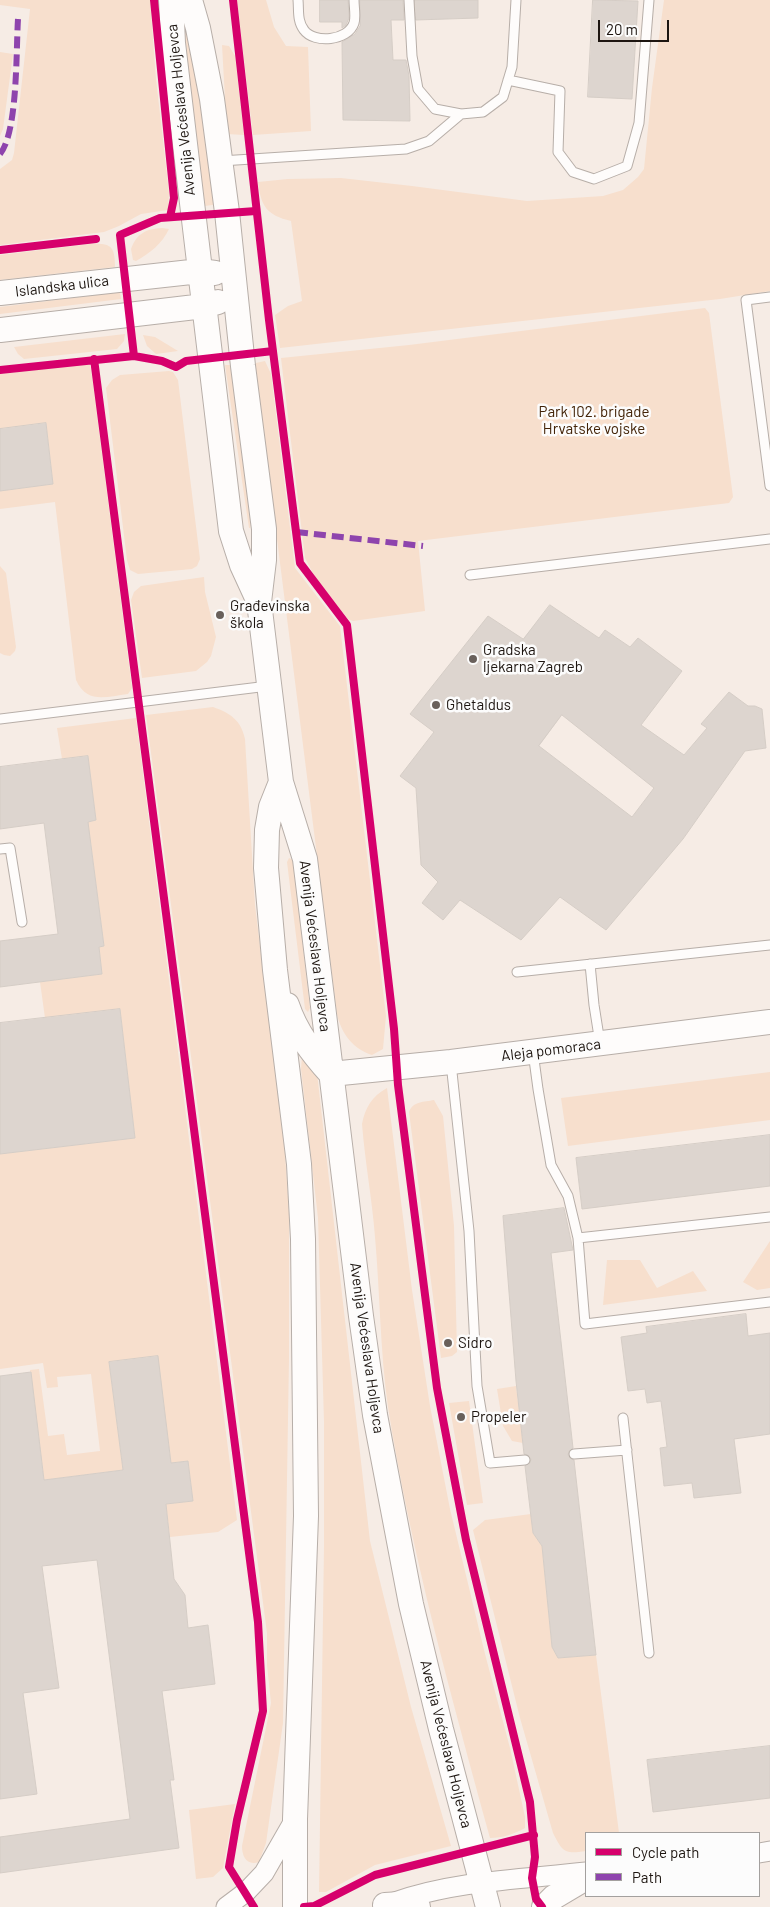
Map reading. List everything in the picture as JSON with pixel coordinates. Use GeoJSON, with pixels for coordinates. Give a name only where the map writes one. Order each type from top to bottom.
{"type":"FeatureCollection","features":[{"type":"Feature","properties":{"kind":"street","name":"Avenija Većeslava Holjevca"},"geometry":{"type":"LineString","coordinates":[[171,0],[173,43],[231,531],[242,565],[259,602]]}},
{"type":"Feature","properties":{"kind":"street","name":"Avenija Većeslava Holjevca"},"geometry":{"type":"LineString","coordinates":[[190,0],[206,65],[221,160],[264,529],[264,560],[259,602],[281,782],[305,859],[361,1316],[384,1468],[411,1604],[441,1729],[488,1907]]}},
{"type":"Feature","properties":{"kind":"street","name":"Islandska ulica"},"geometry":{"type":"LineString","coordinates":[[0,293],[200,271],[223,275],[235,286]]}},
{"type":"Feature","properties":{"kind":"street"},"geometry":{"type":"LineString","coordinates":[[0,330],[204,306],[224,298],[235,286]]}},
{"type":"Feature","properties":{"kind":"street","name":"Avenija Većeslava Holjevca"},"geometry":{"type":"LineString","coordinates":[[281,782],[271,807],[267,830],[266,868],[299,1164],[303,1239],[306,1516],[295,1907]]}},
{"type":"Feature","properties":{"kind":"street"},"geometry":{"type":"LineString","coordinates":[[276,970],[292,1018],[315,1056],[331,1074]]}},
{"type":"Feature","properties":{"kind":"street","name":"Aleja pomoraca"},"geometry":{"type":"LineString","coordinates":[[331,1074],[451,1062],[770,1022]]}},
{"type":"Feature","properties":{"kind":"street"},"geometry":{"type":"LineString","coordinates":[[226,1907],[246,1892],[264,1873],[296,1819]]}},
{"type":"Feature","properties":{"kind":"street"},"geometry":{"type":"LineString","coordinates":[[384,1906],[432,1892],[585,1872]]}},
{"type":"Feature","properties":{"kind":"street"},"geometry":{"type":"LineString","coordinates":[[544,1907],[554,1897],[585,1879]]}},
{"type":"Feature","properties":{"kind":"street"},"geometry":{"type":"LineString","coordinates":[[384,1906],[401,1904],[418,1907]]}},
{"type":"Feature","properties":{"kind":"lane"},"geometry":{"type":"LineString","coordinates":[[298,0],[299,22],[304,30],[309,35],[331,38],[343,35],[351,29],[354,22],[354,0]]}},
{"type":"Feature","properties":{"kind":"lane"},"geometry":{"type":"LineString","coordinates":[[409,0],[412,56],[418,89],[436,109],[461,114],[483,112],[503,97],[512,67],[516,0]]}},
{"type":"Feature","properties":{"kind":"lane"},"geometry":{"type":"LineString","coordinates":[[508,80],[560,92],[558,152],[573,172],[594,179],[627,166],[639,123],[649,0]]}},
{"type":"Feature","properties":{"kind":"lane"},"geometry":{"type":"LineString","coordinates":[[221,160],[406,149],[428,141],[461,114]]}},
{"type":"Feature","properties":{"kind":"lane"},"geometry":{"type":"LineString","coordinates":[[770,297],[746,300],[770,486]]}},
{"type":"Feature","properties":{"kind":"lane"},"geometry":{"type":"LineString","coordinates":[[470,575],[770,539]]}},
{"type":"Feature","properties":{"kind":"lane"},"geometry":{"type":"LineString","coordinates":[[0,719],[270,686]]}},
{"type":"Feature","properties":{"kind":"lane"},"geometry":{"type":"LineString","coordinates":[[0,849],[10,848],[22,922]]}},
{"type":"Feature","properties":{"kind":"lane"},"geometry":{"type":"LineString","coordinates":[[517,972],[770,945]]}},
{"type":"Feature","properties":{"kind":"lane"},"geometry":{"type":"LineString","coordinates":[[590,964],[600,1043]]}},
{"type":"Feature","properties":{"kind":"lane"},"geometry":{"type":"LineString","coordinates":[[533,1052],[551,1165],[568,1196],[578,1238],[585,1324],[770,1302]]}},
{"type":"Feature","properties":{"kind":"lane"},"geometry":{"type":"LineString","coordinates":[[451,1062],[469,1231],[477,1386],[490,1463],[525,1460]]}},
{"type":"Feature","properties":{"kind":"lane"},"geometry":{"type":"LineString","coordinates":[[578,1238],[770,1217]]}},
{"type":"Feature","properties":{"kind":"lane"},"geometry":{"type":"LineString","coordinates":[[624,1418],[649,1653]]}},
{"type":"Feature","properties":{"kind":"lane"},"geometry":{"type":"LineString","coordinates":[[574,1454],[627,1450]]}},
{"type":"Feature","properties":{"kind":"green space"},"geometry":{"type":"Polygon","coordinates":[[[0,0],[150,0],[156,79],[169,193],[168,210],[141,214],[104,232],[0,245],[0,169],[12,160],[14,153],[30,9],[0,5],[0,0]]]}},
{"type":"Feature","properties":{"kind":"green space"},"geometry":{"type":"Polygon","coordinates":[[[237,0],[266,0],[274,27],[286,46],[308,47],[311,131],[253,135],[237,0]]]}},
{"type":"Feature","properties":{"kind":"green space"},"geometry":{"type":"Polygon","coordinates":[[[664,0],[770,0],[770,291],[720,299],[280,348],[275,315],[288,306],[302,301],[291,221],[276,216],[267,209],[261,198],[258,182],[288,179],[341,178],[527,201],[603,196],[623,190],[644,169],[652,88],[664,0]]]}},
{"type":"Feature","properties":{"kind":"green space"},"geometry":{"type":"Polygon","coordinates":[[[186,18],[219,204],[205,206],[189,83],[184,22],[186,18]]]}},
{"type":"Feature","properties":{"kind":"green space"},"geometry":{"type":"Polygon","coordinates":[[[222,45],[229,46],[235,56],[244,135],[227,134],[222,45]]]}},
{"type":"Feature","properties":{"kind":"green space"},"geometry":{"type":"Polygon","coordinates":[[[0,52],[13,54],[3,129],[0,136],[0,52]]]}},
{"type":"Feature","properties":{"kind":"green space"},"geometry":{"type":"Polygon","coordinates":[[[151,229],[169,229],[159,244],[141,258],[136,261],[133,260],[131,249],[136,239],[151,229]]]}},
{"type":"Feature","properties":{"kind":"green space"},"geometry":{"type":"Polygon","coordinates":[[[103,244],[110,247],[114,254],[115,267],[0,280],[0,255],[103,244]]]}},
{"type":"Feature","properties":{"kind":"green space"},"geometry":{"type":"Polygon","coordinates":[[[120,292],[121,299],[0,314],[0,307],[120,292]]]}},
{"type":"Feature","properties":{"kind":"green space","name":"Park 102. brigade Hrvatske vojske"},"geometry":{"type":"Polygon","coordinates":[[[705,308],[709,313],[733,497],[729,503],[418,541],[425,611],[353,621],[348,619],[315,577],[305,558],[281,358],[409,345],[705,308]]]}},
{"type":"Feature","properties":{"kind":"green space"},"geometry":{"type":"Polygon","coordinates":[[[125,334],[124,341],[117,349],[24,359],[14,347],[125,334]]]}},
{"type":"Feature","properties":{"kind":"green space"},"geometry":{"type":"Polygon","coordinates":[[[143,335],[155,337],[178,351],[156,354],[147,346],[143,335]]]}},
{"type":"Feature","properties":{"kind":"green space"},"geometry":{"type":"Polygon","coordinates":[[[265,361],[271,374],[295,568],[340,626],[386,1016],[383,1049],[372,1055],[359,1049],[349,1039],[341,1028],[337,1014],[255,365],[265,361]]]}},
{"type":"Feature","properties":{"kind":"green space"},"geometry":{"type":"Polygon","coordinates":[[[90,365],[92,376],[132,688],[128,694],[104,697],[91,696],[86,693],[80,688],[76,680],[55,502],[0,509],[0,491],[53,484],[46,423],[0,429],[0,374],[90,365]]]}},
{"type":"Feature","properties":{"kind":"green space"},"geometry":{"type":"Polygon","coordinates":[[[225,365],[232,365],[251,523],[250,528],[249,528],[225,365]]]}},
{"type":"Feature","properties":{"kind":"green space"},"geometry":{"type":"Polygon","coordinates":[[[173,372],[178,380],[200,559],[197,566],[192,569],[138,574],[130,570],[127,560],[106,388],[112,380],[120,375],[173,372]]]}},
{"type":"Feature","properties":{"kind":"green space"},"geometry":{"type":"Polygon","coordinates":[[[0,566],[6,573],[16,647],[10,656],[0,653],[0,566]]]}},
{"type":"Feature","properties":{"kind":"green space"},"geometry":{"type":"Polygon","coordinates":[[[204,577],[205,592],[216,637],[211,656],[196,671],[142,678],[131,600],[134,592],[141,586],[204,577]]]}},
{"type":"Feature","properties":{"kind":"green space"},"geometry":{"type":"Polygon","coordinates":[[[213,707],[225,712],[238,722],[245,739],[255,905],[285,1153],[289,1213],[289,1358],[283,1723],[266,1843],[259,1862],[255,1863],[246,1860],[242,1846],[271,1703],[267,1665],[267,1633],[146,715],[213,707]]]}},
{"type":"Feature","properties":{"kind":"green space"},"geometry":{"type":"Polygon","coordinates":[[[136,718],[237,1520],[218,1532],[170,1537],[166,1504],[193,1501],[188,1461],[171,1463],[157,1356],[109,1362],[123,1470],[44,1480],[30,1370],[39,1369],[48,1436],[64,1434],[67,1455],[100,1451],[91,1374],[57,1377],[58,1387],[47,1388],[43,1363],[0,1369],[0,1154],[135,1138],[120,1009],[45,1018],[40,982],[102,974],[99,947],[104,946],[91,844],[82,823],[96,820],[88,756],[62,759],[57,728],[136,718]]]}},
{"type":"Feature","properties":{"kind":"green space"},"geometry":{"type":"Polygon","coordinates":[[[289,858],[293,860],[310,1008],[308,1012],[305,1009],[287,862],[289,858]]]}},
{"type":"Feature","properties":{"kind":"green space"},"geometry":{"type":"Polygon","coordinates":[[[302,1056],[317,1073],[370,1541],[411,1707],[451,1846],[375,1865],[326,1892],[319,1892],[324,1422],[318,1218],[301,1069],[302,1056]]]}},
{"type":"Feature","properties":{"kind":"green space"},"geometry":{"type":"Polygon","coordinates":[[[770,1072],[770,1120],[568,1146],[561,1098],[770,1072]]]}},
{"type":"Feature","properties":{"kind":"green space"},"geometry":{"type":"Polygon","coordinates":[[[387,1088],[412,1290],[430,1406],[450,1509],[510,1748],[525,1817],[525,1828],[513,1834],[499,1837],[490,1838],[433,1624],[408,1516],[388,1407],[383,1364],[374,1223],[362,1124],[370,1103],[387,1088]]]}},
{"type":"Feature","properties":{"kind":"green space"},"geometry":{"type":"Polygon","coordinates":[[[434,1100],[443,1116],[454,1226],[457,1352],[452,1356],[441,1358],[409,1112],[416,1104],[434,1100]]]}},
{"type":"Feature","properties":{"kind":"green space"},"geometry":{"type":"Polygon","coordinates":[[[770,1241],[770,1288],[757,1290],[743,1282],[770,1241]]]}},
{"type":"Feature","properties":{"kind":"green space"},"geometry":{"type":"Polygon","coordinates":[[[607,1260],[640,1260],[657,1288],[693,1271],[707,1291],[603,1305],[607,1260]]]}},
{"type":"Feature","properties":{"kind":"green space"},"geometry":{"type":"Polygon","coordinates":[[[516,1386],[523,1443],[512,1441],[503,1426],[497,1389],[516,1386]]]}},
{"type":"Feature","properties":{"kind":"green space"},"geometry":{"type":"Polygon","coordinates":[[[469,1401],[483,1503],[467,1505],[449,1403],[469,1401]]]}},
{"type":"Feature","properties":{"kind":"green space"},"geometry":{"type":"Polygon","coordinates":[[[531,1514],[533,1533],[542,1546],[552,1647],[558,1658],[596,1655],[619,1832],[585,1832],[585,1851],[565,1851],[559,1845],[553,1833],[520,1718],[473,1530],[485,1520],[531,1514]]]}},
{"type":"Feature","properties":{"kind":"green space"},"geometry":{"type":"Polygon","coordinates":[[[235,1804],[223,1868],[213,1877],[196,1879],[189,1810],[235,1804]]]}},
{"type":"Feature","properties":{"kind":"building"},"geometry":{"type":"Polygon","coordinates":[[[320,0],[348,0],[349,18],[346,25],[342,28],[342,22],[320,22],[320,0]]]}},
{"type":"Feature","properties":{"kind":"building"},"geometry":{"type":"Polygon","coordinates":[[[360,0],[403,0],[404,20],[391,20],[393,60],[406,60],[409,76],[410,121],[343,120],[342,42],[355,34],[360,26],[360,0]]]}},
{"type":"Feature","properties":{"kind":"building"},"geometry":{"type":"Polygon","coordinates":[[[415,0],[478,0],[478,18],[416,20],[415,0]]]}},
{"type":"Feature","properties":{"kind":"building"},"geometry":{"type":"Polygon","coordinates":[[[593,0],[638,1],[632,99],[588,97],[593,0]]]}},
{"type":"Feature","properties":{"kind":"building"},"geometry":{"type":"Polygon","coordinates":[[[46,423],[53,484],[0,491],[0,429],[46,423]]]}},
{"type":"Feature","properties":{"kind":"building"},"geometry":{"type":"Polygon","coordinates":[[[550,605],[599,638],[605,630],[630,647],[638,638],[682,671],[641,725],[684,755],[707,728],[701,724],[729,692],[748,706],[762,709],[766,748],[745,751],[683,839],[606,930],[560,897],[521,940],[460,900],[443,920],[422,903],[438,882],[421,865],[416,788],[400,776],[434,732],[410,714],[488,616],[523,639],[550,605]],[[562,715],[539,746],[632,817],[654,788],[562,715]]]}},
{"type":"Feature","properties":{"kind":"building"},"geometry":{"type":"Polygon","coordinates":[[[88,756],[96,820],[88,822],[104,946],[99,947],[102,974],[0,987],[0,941],[58,934],[44,823],[0,829],[0,767],[88,756]]]}},
{"type":"Feature","properties":{"kind":"building"},"geometry":{"type":"Polygon","coordinates":[[[120,1009],[135,1138],[0,1154],[0,1023],[120,1009]]]}},
{"type":"Feature","properties":{"kind":"building"},"geometry":{"type":"Polygon","coordinates":[[[770,1135],[770,1186],[582,1209],[576,1158],[770,1135]]]}},
{"type":"Feature","properties":{"kind":"building"},"geometry":{"type":"Polygon","coordinates":[[[564,1208],[573,1250],[551,1253],[573,1448],[569,1451],[568,1455],[574,1460],[596,1655],[558,1658],[552,1647],[542,1546],[533,1533],[531,1517],[525,1466],[530,1463],[531,1459],[528,1455],[524,1454],[516,1381],[503,1216],[564,1208]]]}},
{"type":"Feature","properties":{"kind":"building"},"geometry":{"type":"Polygon","coordinates":[[[746,1314],[748,1336],[770,1333],[770,1434],[734,1439],[741,1493],[694,1498],[692,1483],[664,1486],[660,1448],[667,1447],[661,1401],[647,1403],[645,1389],[628,1391],[621,1337],[647,1333],[646,1327],[746,1314]]]}},
{"type":"Feature","properties":{"kind":"building"},"geometry":{"type":"Polygon","coordinates":[[[158,1356],[171,1463],[188,1461],[193,1501],[166,1504],[174,1579],[185,1595],[188,1628],[208,1625],[215,1684],[162,1691],[174,1780],[170,1780],[179,1848],[0,1873],[0,1837],[130,1819],[97,1560],[42,1566],[59,1688],[23,1693],[37,1794],[0,1799],[0,1376],[31,1372],[44,1480],[123,1470],[109,1362],[158,1356]]]}},
{"type":"Feature","properties":{"kind":"building"},"geometry":{"type":"Polygon","coordinates":[[[770,1746],[770,1798],[653,1812],[647,1760],[770,1746]]]}},
{"type":"Feature","properties":{"kind":"marked path"},"geometry":{"type":"LineString","coordinates":[[0,154],[6,143],[13,110],[18,19]]}},
{"type":"Feature","properties":{"kind":"marked path"},"geometry":{"type":"LineString","coordinates":[[296,532],[423,546]]}},
{"type":"Feature","properties":{"kind":"cycle path"},"geometry":{"type":"LineString","coordinates":[[154,0],[174,198],[170,217]]}},
{"type":"Feature","properties":{"kind":"cycle path"},"geometry":{"type":"LineString","coordinates":[[233,0],[269,320],[300,563],[347,625],[394,1029],[398,1085],[437,1388],[466,1540],[530,1802],[535,1857],[532,1878],[536,1899],[542,1907]]}},
{"type":"Feature","properties":{"kind":"cycle path"},"geometry":{"type":"LineString","coordinates":[[134,356],[120,235],[160,218],[256,211]]}},
{"type":"Feature","properties":{"kind":"cycle path"},"geometry":{"type":"LineString","coordinates":[[0,250],[96,239]]}},
{"type":"Feature","properties":{"kind":"cycle path"},"geometry":{"type":"LineString","coordinates":[[0,370],[134,356],[162,361],[176,367],[186,361],[273,351]]}},
{"type":"Feature","properties":{"kind":"cycle path"},"geometry":{"type":"LineString","coordinates":[[94,359],[258,1622],[263,1711],[237,1820],[229,1867],[254,1907]]}},
{"type":"Feature","properties":{"kind":"cycle path"},"geometry":{"type":"LineString","coordinates":[[304,1907],[314,1906],[375,1875],[534,1835]]}},
{"type":"Feature","properties":{"kind":"place","name":"Građevinska škola"},"geometry":{"type":"Point","coordinates":[220,615]}},
{"type":"Feature","properties":{"kind":"place","name":"Gradska ljekarna Zagreb"},"geometry":{"type":"Point","coordinates":[473,659]}},
{"type":"Feature","properties":{"kind":"place","name":"Ghetaldus"},"geometry":{"type":"Point","coordinates":[436,705]}},
{"type":"Feature","properties":{"kind":"place","name":"Sidro"},"geometry":{"type":"Point","coordinates":[448,1343]}},
{"type":"Feature","properties":{"kind":"place","name":"Propeler"},"geometry":{"type":"Point","coordinates":[461,1417]}}]}
